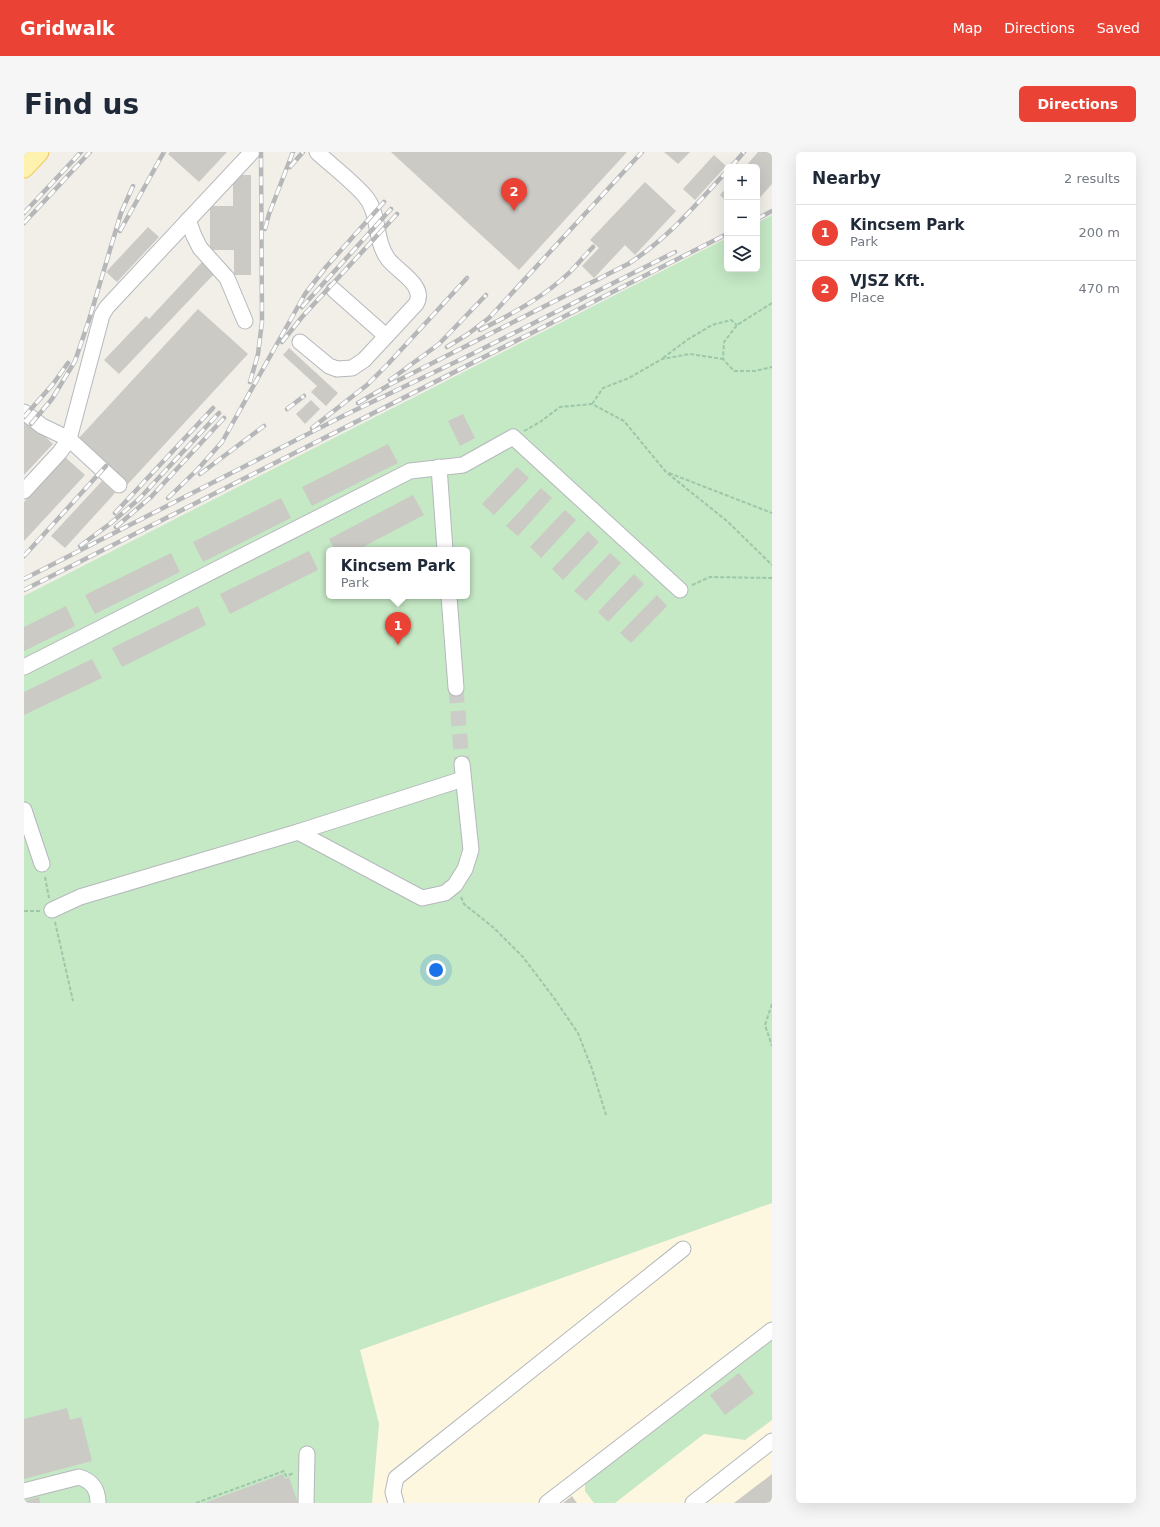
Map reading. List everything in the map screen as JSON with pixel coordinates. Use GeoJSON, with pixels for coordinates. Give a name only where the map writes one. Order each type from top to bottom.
{"type":"FeatureCollection","features":[{"type":"Feature","properties":{"kind":"main road"},"geometry":{"type":"LineString","coordinates":[[24,168],[39,152]]}},
{"type":"Feature","properties":{"kind":"lane"},"geometry":{"type":"LineString","coordinates":[[24,491],[60,452],[69,439],[104,310],[252,152]]}},
{"type":"Feature","properties":{"kind":"lane"},"geometry":{"type":"LineString","coordinates":[[300,342],[329,366],[342,369],[352,368],[360,363],[386,336],[416,304],[418,298],[418,291],[414,285],[391,263],[383,251],[372,208],[365,196],[317,152]]}},
{"type":"Feature","properties":{"kind":"lane"},"geometry":{"type":"LineString","coordinates":[[188,220],[200,248],[227,278],[245,321]]}},
{"type":"Feature","properties":{"kind":"lane"},"geometry":{"type":"LineString","coordinates":[[334,290],[386,336]]}},
{"type":"Feature","properties":{"kind":"lane"},"geometry":{"type":"LineString","coordinates":[[24,412],[42,426],[69,439],[119,485]]}},
{"type":"Feature","properties":{"kind":"lane"},"geometry":{"type":"LineString","coordinates":[[24,667],[410,471],[463,465],[513,437],[680,590]]}},
{"type":"Feature","properties":{"kind":"lane"},"geometry":{"type":"LineString","coordinates":[[439,467],[445,547]]}},
{"type":"Feature","properties":{"kind":"lane"},"geometry":{"type":"LineString","coordinates":[[449,599],[456,688]]}},
{"type":"Feature","properties":{"kind":"lane"},"geometry":{"type":"LineString","coordinates":[[52,910],[80,897],[298,832],[463,772],[471,850],[465,869],[455,885],[444,893],[422,898],[298,832]]}},
{"type":"Feature","properties":{"kind":"lane"},"geometry":{"type":"LineString","coordinates":[[24,810],[42,864]]}},
{"type":"Feature","properties":{"kind":"lane"},"geometry":{"type":"LineString","coordinates":[[396,1503],[393,1492],[396,1478],[682,1249]]}},
{"type":"Feature","properties":{"kind":"lane"},"geometry":{"type":"LineString","coordinates":[[547,1503],[772,1330]]}},
{"type":"Feature","properties":{"kind":"lane"},"geometry":{"type":"LineString","coordinates":[[693,1503],[772,1441]]}},
{"type":"Feature","properties":{"kind":"lane"},"geometry":{"type":"LineString","coordinates":[[306,1503],[307,1461]]}},
{"type":"Feature","properties":{"kind":"lane"},"geometry":{"type":"LineString","coordinates":[[24,1492],[79,1477],[88,1479],[95,1487],[98,1503]]}},
{"type":"Feature","properties":{"kind":"path"},"geometry":{"type":"LineString","coordinates":[[723,359],[724,342],[737,326],[772,303]]}},
{"type":"Feature","properties":{"kind":"path"},"geometry":{"type":"LineString","coordinates":[[592,404],[603,388],[629,378],[662,359],[687,340],[712,325],[731,320],[737,326]]}},
{"type":"Feature","properties":{"kind":"path"},"geometry":{"type":"LineString","coordinates":[[662,359],[690,354],[723,359],[734,371],[754,371],[772,367]]}},
{"type":"Feature","properties":{"kind":"path"},"geometry":{"type":"LineString","coordinates":[[513,437],[540,422],[560,407],[592,404],[624,421],[666,472],[728,521],[772,564]]}},
{"type":"Feature","properties":{"kind":"path"},"geometry":{"type":"LineString","coordinates":[[666,472],[772,514]]}},
{"type":"Feature","properties":{"kind":"path"},"geometry":{"type":"LineString","coordinates":[[680,590],[710,577],[772,577]]}},
{"type":"Feature","properties":{"kind":"path"},"geometry":{"type":"LineString","coordinates":[[24,911],[52,910],[42,864]]}},
{"type":"Feature","properties":{"kind":"path"},"geometry":{"type":"LineString","coordinates":[[455,885],[464,904],[494,928],[523,957],[554,998],[578,1034],[592,1069],[606,1114]]}},
{"type":"Feature","properties":{"kind":"path"},"geometry":{"type":"LineString","coordinates":[[58,935],[73,1001]]}},
{"type":"Feature","properties":{"kind":"path"},"geometry":{"type":"LineString","coordinates":[[772,1004],[765,1025],[772,1046]]}},
{"type":"Feature","properties":{"kind":"path"},"geometry":{"type":"LineString","coordinates":[[196,1503],[284,1472],[286,1476],[307,1461]]}},
{"type":"Feature","properties":{"kind":"shaded area"},"geometry":{"type":"Polygon","coordinates":[[[772,1203],[772,1503],[372,1503],[379,1424],[360,1350],[772,1203]]]}},
{"type":"Feature","properties":{"kind":"green space"},"geometry":{"type":"Polygon","coordinates":[[[772,215],[772,1203],[360,1350],[379,1424],[372,1503],[24,1503],[24,596],[724,240],[724,272],[760,272],[760,221],[772,215]]]}},
{"type":"Feature","properties":{"kind":"green space"},"geometry":{"type":"Polygon","coordinates":[[[772,1338],[772,1420],[745,1440],[704,1434],[615,1503],[594,1503],[585,1491],[585,1483],[589,1479],[772,1338]]]}},
{"type":"Feature","properties":{"kind":"building"},"geometry":{"type":"Polygon","coordinates":[[[170,152],[227,152],[199,182],[168,154],[170,152]]]}},
{"type":"Feature","properties":{"kind":"building"},"geometry":{"type":"Polygon","coordinates":[[[391,152],[627,152],[519,270],[391,152]]]}},
{"type":"Feature","properties":{"kind":"building"},"geometry":{"type":"Polygon","coordinates":[[[664,152],[690,152],[678,164],[664,152]]]}},
{"type":"Feature","properties":{"kind":"building"},"geometry":{"type":"Polygon","coordinates":[[[758,152],[772,152],[772,184],[760,198],[760,164],[748,164],[758,152]]]}},
{"type":"Feature","properties":{"kind":"building"},"geometry":{"type":"Polygon","coordinates":[[[714,155],[724,164],[724,168],[695,200],[683,189],[714,155]]]}},
{"type":"Feature","properties":{"kind":"building"},"geometry":{"type":"Polygon","coordinates":[[[233,175],[251,175],[251,275],[234,275],[234,250],[210,250],[210,206],[233,206],[233,175]]]}},
{"type":"Feature","properties":{"kind":"building"},"geometry":{"type":"Polygon","coordinates":[[[645,182],[676,211],[635,255],[625,245],[594,278],[582,266],[599,248],[590,240],[645,182]]]}},
{"type":"Feature","properties":{"kind":"building"},"geometry":{"type":"Polygon","coordinates":[[[724,190],[724,199],[720,195],[724,190]]]}},
{"type":"Feature","properties":{"kind":"building"},"geometry":{"type":"Polygon","coordinates":[[[148,227],[159,237],[117,282],[106,272],[148,227]]]}},
{"type":"Feature","properties":{"kind":"building"},"geometry":{"type":"Polygon","coordinates":[[[204,260],[216,272],[119,374],[104,360],[146,316],[149,319],[204,260]]]}},
{"type":"Feature","properties":{"kind":"building"},"geometry":{"type":"Polygon","coordinates":[[[198,309],[248,354],[127,485],[78,439],[198,309]]]}},
{"type":"Feature","properties":{"kind":"building"},"geometry":{"type":"Polygon","coordinates":[[[289,348],[338,393],[326,406],[311,392],[317,386],[283,355],[289,348]]]}},
{"type":"Feature","properties":{"kind":"building"},"geometry":{"type":"Polygon","coordinates":[[[311,400],[320,409],[305,424],[296,414],[311,400]]]}},
{"type":"Feature","properties":{"kind":"building"},"geometry":{"type":"Polygon","coordinates":[[[463,414],[475,438],[460,446],[448,421],[463,414]]]}},
{"type":"Feature","properties":{"kind":"building"},"geometry":{"type":"Polygon","coordinates":[[[24,417],[53,444],[24,475],[24,417]]]}},
{"type":"Feature","properties":{"kind":"building"},"geometry":{"type":"Polygon","coordinates":[[[388,444],[398,463],[312,506],[302,487],[388,444]]]}},
{"type":"Feature","properties":{"kind":"building"},"geometry":{"type":"Polygon","coordinates":[[[65,457],[85,475],[24,541],[24,502],[65,457]]]}},
{"type":"Feature","properties":{"kind":"building"},"geometry":{"type":"Polygon","coordinates":[[[517,467],[529,478],[494,515],[482,504],[517,467]]]}},
{"type":"Feature","properties":{"kind":"building"},"geometry":{"type":"Polygon","coordinates":[[[102,481],[115,493],[65,548],[51,536],[102,481]]]}},
{"type":"Feature","properties":{"kind":"building"},"geometry":{"type":"Polygon","coordinates":[[[541,488],[552,498],[518,536],[506,526],[541,488]]]}},
{"type":"Feature","properties":{"kind":"building"},"geometry":{"type":"Polygon","coordinates":[[[413,495],[424,515],[363,547],[333,547],[329,539],[413,495]]]}},
{"type":"Feature","properties":{"kind":"building"},"geometry":{"type":"Polygon","coordinates":[[[281,498],[291,518],[203,562],[193,542],[281,498]]]}},
{"type":"Feature","properties":{"kind":"building"},"geometry":{"type":"Polygon","coordinates":[[[565,510],[576,520],[541,558],[530,547],[565,510]]]}},
{"type":"Feature","properties":{"kind":"building"},"geometry":{"type":"Polygon","coordinates":[[[588,531],[599,542],[563,580],[552,569],[588,531]]]}},
{"type":"Feature","properties":{"kind":"building"},"geometry":{"type":"Polygon","coordinates":[[[309,551],[318,570],[230,614],[220,594],[309,551]]]}},
{"type":"Feature","properties":{"kind":"building"},"geometry":{"type":"Polygon","coordinates":[[[171,553],[180,572],[95,614],[85,595],[171,553]]]}},
{"type":"Feature","properties":{"kind":"building"},"geometry":{"type":"Polygon","coordinates":[[[610,553],[621,563],[586,601],[574,591],[610,553]]]}},
{"type":"Feature","properties":{"kind":"building"},"geometry":{"type":"Polygon","coordinates":[[[634,574],[644,584],[608,622],[598,612],[634,574]]]}},
{"type":"Feature","properties":{"kind":"building"},"geometry":{"type":"Polygon","coordinates":[[[657,595],[667,606],[631,643],[620,633],[657,595]]]}},
{"type":"Feature","properties":{"kind":"building"},"geometry":{"type":"Polygon","coordinates":[[[66,606],[75,626],[24,651],[24,627],[66,606]]]}},
{"type":"Feature","properties":{"kind":"building"},"geometry":{"type":"Polygon","coordinates":[[[198,606],[206,625],[122,667],[112,648],[198,606]]]}},
{"type":"Feature","properties":{"kind":"building"},"geometry":{"type":"Polygon","coordinates":[[[92,659],[102,678],[24,715],[24,692],[92,659]]]}},
{"type":"Feature","properties":{"kind":"building"},"geometry":{"type":"Polygon","coordinates":[[[739,1373],[754,1393],[725,1415],[710,1395],[739,1373]]]}},
{"type":"Feature","properties":{"kind":"building"},"geometry":{"type":"Polygon","coordinates":[[[67,1408],[70,1420],[81,1417],[92,1461],[24,1479],[24,1419],[67,1408]]]}},
{"type":"Feature","properties":{"kind":"building"},"geometry":{"type":"Polygon","coordinates":[[[283,1474],[285,1479],[289,1477],[298,1503],[204,1503],[283,1474]]]}},
{"type":"Feature","properties":{"kind":"building"},"geometry":{"type":"Polygon","coordinates":[[[772,1474],[772,1503],[734,1503],[772,1474]]]}},
{"type":"Feature","properties":{"kind":"building"},"geometry":{"type":"Polygon","coordinates":[[[572,1496],[577,1503],[563,1503],[572,1496]]]}},
{"type":"Feature","properties":{"kind":"building"},"geometry":{"type":"Polygon","coordinates":[[[39,1497],[40,1503],[24,1503],[24,1501],[39,1497]]]}},
{"type":"Feature","properties":{"kind":"tunnel"},"geometry":{"type":"LineString","coordinates":[[456,688],[462,764]]}},
{"type":"Feature","properties":{"kind":"railway"},"geometry":{"type":"LineString","coordinates":[[24,213],[81,152]]}},
{"type":"Feature","properties":{"kind":"railway"},"geometry":{"type":"LineString","coordinates":[[24,223],[90,152]]}},
{"type":"Feature","properties":{"kind":"railway"},"geometry":{"type":"LineString","coordinates":[[120,231],[164,152]]}},
{"type":"Feature","properties":{"kind":"railway"},"geometry":{"type":"LineString","coordinates":[[250,382],[258,354],[262,322],[261,152]]}},
{"type":"Feature","properties":{"kind":"railway"},"geometry":{"type":"LineString","coordinates":[[265,229],[269,214],[293,152]]}},
{"type":"Feature","properties":{"kind":"railway"},"geometry":{"type":"LineString","coordinates":[[290,167],[303,152]]}},
{"type":"Feature","properties":{"kind":"railway"},"geometry":{"type":"LineString","coordinates":[[447,347],[468,334],[489,318],[642,152]]}},
{"type":"Feature","properties":{"kind":"railway"},"geometry":{"type":"LineString","coordinates":[[734,164],[744,152]]}},
{"type":"Feature","properties":{"kind":"railway"},"geometry":{"type":"LineString","coordinates":[[358,403],[389,385],[628,264],[656,244],[668,233],[724,174]]}},
{"type":"Feature","properties":{"kind":"railway"},"geometry":{"type":"LineString","coordinates":[[31,424],[52,399],[75,361],[89,320],[121,213],[133,186]]}},
{"type":"Feature","properties":{"kind":"railway"},"geometry":{"type":"LineString","coordinates":[[168,498],[198,469],[222,442],[305,294],[326,267],[384,202]]}},
{"type":"Feature","properties":{"kind":"railway"},"geometry":{"type":"LineString","coordinates":[[302,307],[391,209]]}},
{"type":"Feature","properties":{"kind":"railway"},"geometry":{"type":"LineString","coordinates":[[760,217],[772,211]]}},
{"type":"Feature","properties":{"kind":"railway"},"geometry":{"type":"LineString","coordinates":[[282,342],[302,317],[397,214]]}},
{"type":"Feature","properties":{"kind":"railway"},"geometry":{"type":"LineString","coordinates":[[24,590],[724,236]]}},
{"type":"Feature","properties":{"kind":"railway"},"geometry":{"type":"LineString","coordinates":[[480,330],[539,297],[570,272],[593,247]]}},
{"type":"Feature","properties":{"kind":"railway"},"geometry":{"type":"LineString","coordinates":[[24,579],[345,415],[468,356],[675,252]]}},
{"type":"Feature","properties":{"kind":"railway"},"geometry":{"type":"LineString","coordinates":[[312,428],[367,385],[467,278]]}},
{"type":"Feature","properties":{"kind":"railway"},"geometry":{"type":"LineString","coordinates":[[390,380],[439,344],[486,295]]}},
{"type":"Feature","properties":{"kind":"railway"},"geometry":{"type":"LineString","coordinates":[[24,417],[53,384],[68,363]]}},
{"type":"Feature","properties":{"kind":"railway"},"geometry":{"type":"LineString","coordinates":[[287,409],[304,396]]}},
{"type":"Feature","properties":{"kind":"railway"},"geometry":{"type":"LineString","coordinates":[[115,513],[213,408]]}},
{"type":"Feature","properties":{"kind":"railway"},"geometry":{"type":"LineString","coordinates":[[80,546],[111,523],[139,499],[219,413]]}},
{"type":"Feature","properties":{"kind":"railway"},"geometry":{"type":"LineString","coordinates":[[116,527],[151,497],[224,418]]}},
{"type":"Feature","properties":{"kind":"railway"},"geometry":{"type":"LineString","coordinates":[[200,474],[264,426]]}},
{"type":"Feature","properties":{"kind":"railway"},"geometry":{"type":"LineString","coordinates":[[24,556],[106,466]]}},
{"type":"Feature","properties":{"kind":"place","name":"VJSZ Kft."},"geometry":{"type":"Point","coordinates":[514,211]}},
{"type":"Feature","properties":{"kind":"place","name":"Kincsem Park"},"geometry":{"type":"Point","coordinates":[398,645]}}]}
